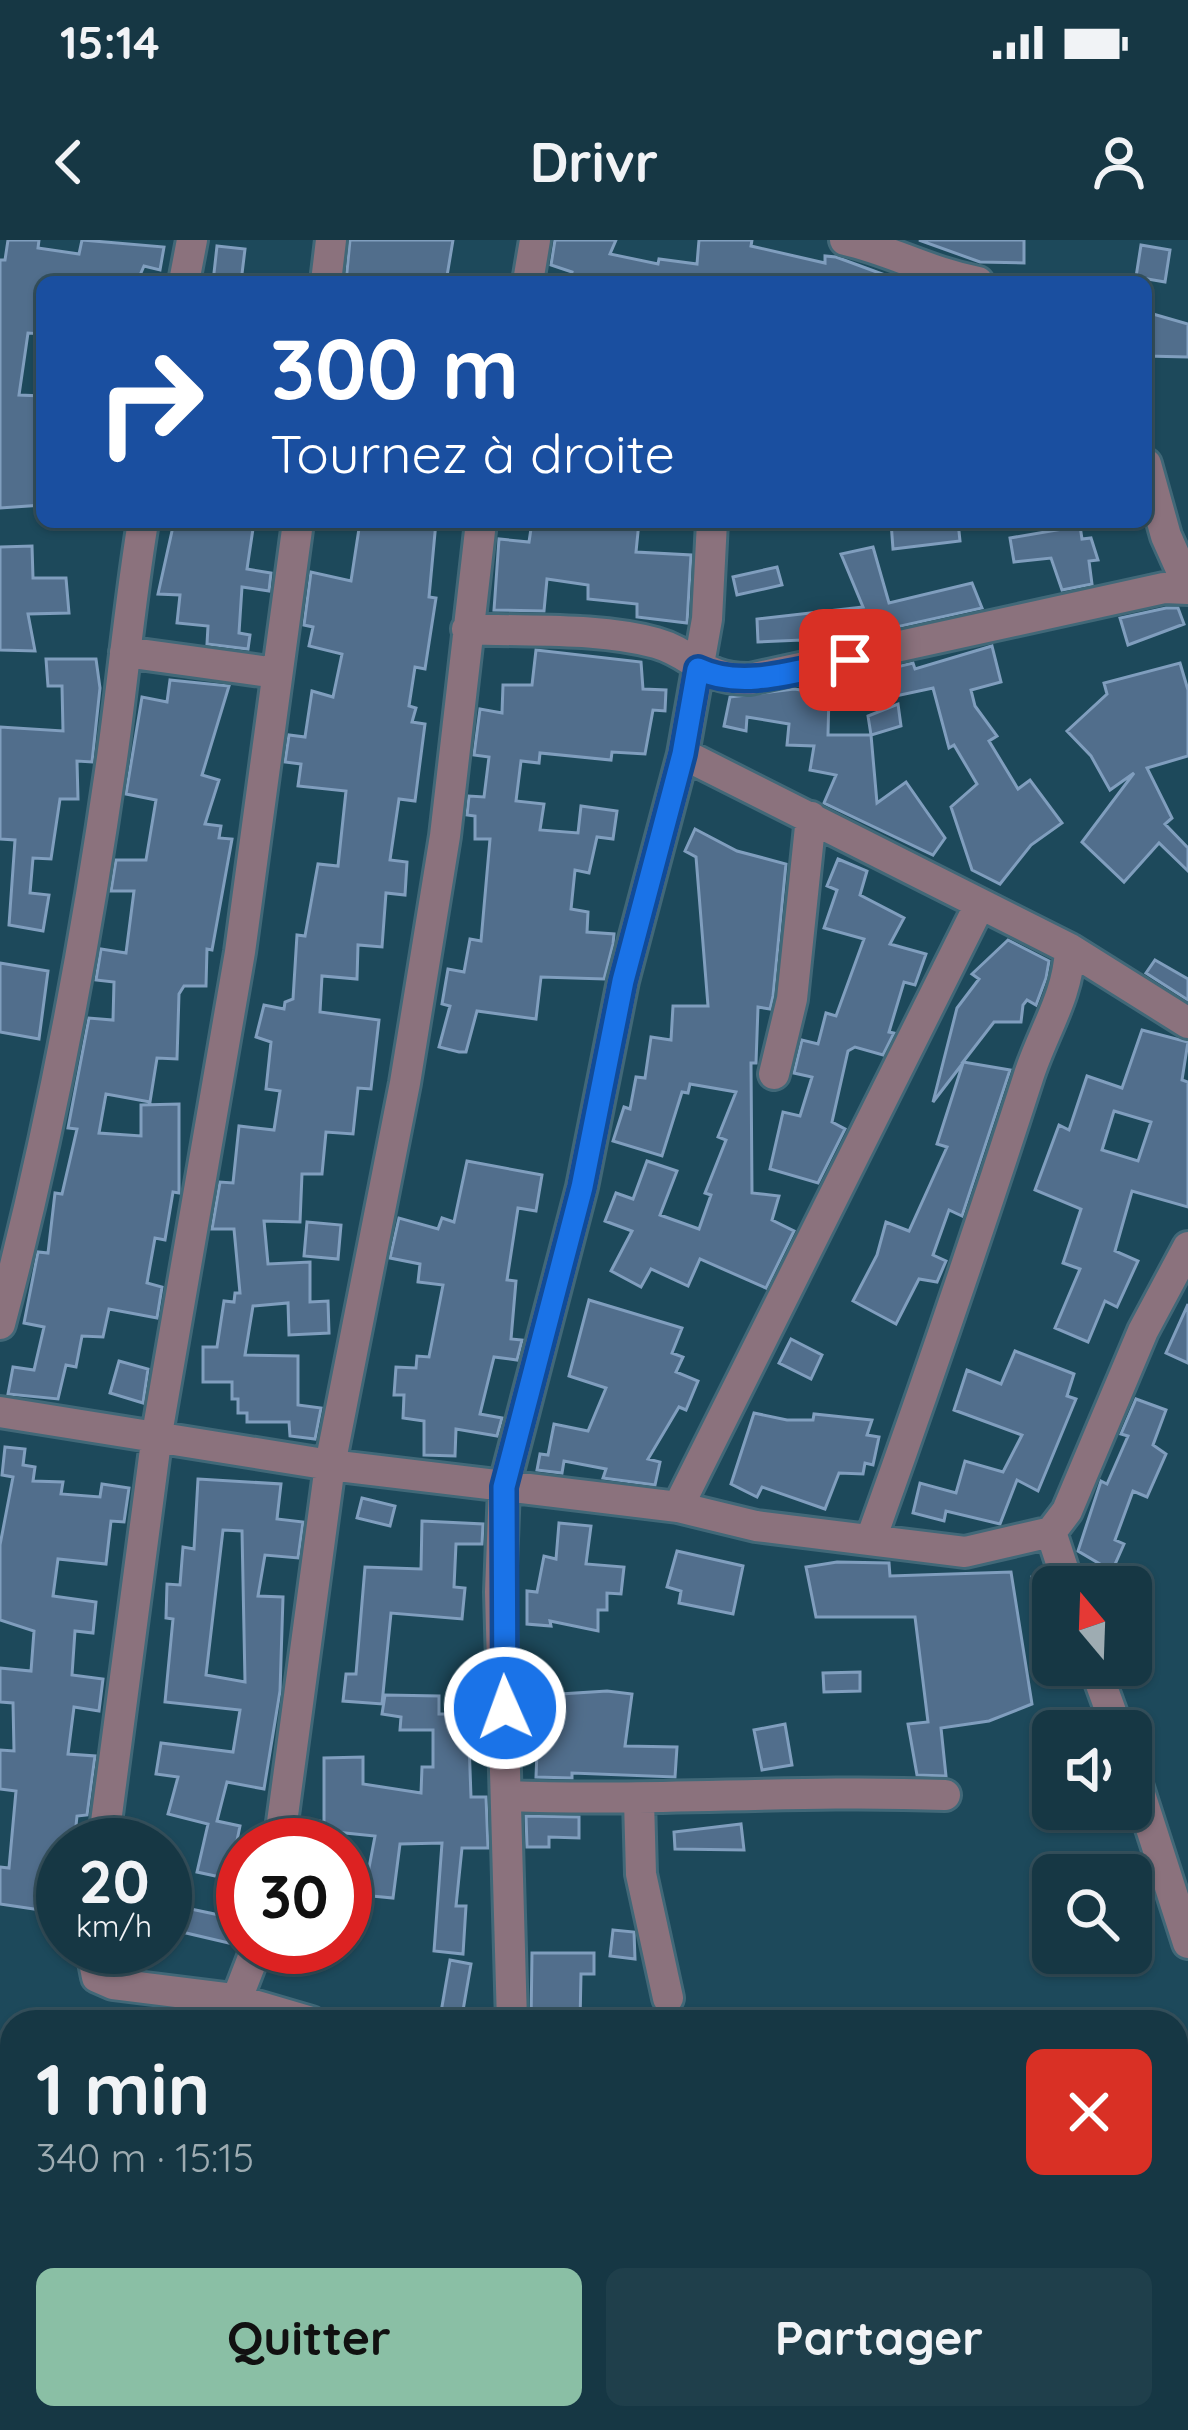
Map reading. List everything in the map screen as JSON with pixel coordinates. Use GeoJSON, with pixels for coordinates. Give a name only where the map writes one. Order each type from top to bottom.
{"type":"FeatureCollection","features":[{"type":"Feature","properties":{"kind":"street"},"geometry":{"type":"LineString","coordinates":[[185,276],[192,240]]}},
{"type":"Feature","properties":{"kind":"street"},"geometry":{"type":"LineString","coordinates":[[327,276],[331,240]]}},
{"type":"Feature","properties":{"kind":"street"},"geometry":{"type":"LineString","coordinates":[[529,276],[535,240]]}},
{"type":"Feature","properties":{"kind":"street"},"geometry":{"type":"LineString","coordinates":[[845,240],[957,276]]}},
{"type":"Feature","properties":{"kind":"street"},"geometry":{"type":"LineString","coordinates":[[467,629],[634,639],[676,650],[698,669],[730,679],[750,679],[1164,588],[1188,587],[1166,536],[1152,486]]}},
{"type":"Feature","properties":{"kind":"street"},"geometry":{"type":"LineString","coordinates":[[0,1324],[28,1221],[66,1027],[142,528]]}},
{"type":"Feature","properties":{"kind":"street"},"geometry":{"type":"LineString","coordinates":[[107,1818],[157,1434],[240,952],[297,528]]}},
{"type":"Feature","properties":{"kind":"street"},"geometry":{"type":"LineString","coordinates":[[283,1818],[330,1465],[406,1084],[445,836],[481,528]]}},
{"type":"Feature","properties":{"kind":"street"},"geometry":{"type":"LineString","coordinates":[[512,2010],[500,1592],[504,1487],[582,1187],[623,981],[683,754],[698,669],[711,528]]}},
{"type":"Feature","properties":{"kind":"street"},"geometry":{"type":"LineString","coordinates":[[125,652],[276,674]]}},
{"type":"Feature","properties":{"kind":"street"},"geometry":{"type":"LineString","coordinates":[[683,754],[1070,949],[1188,1023]]}},
{"type":"Feature","properties":{"kind":"street"},"geometry":{"type":"LineString","coordinates":[[774,1074],[792,999],[812,817]]}},
{"type":"Feature","properties":{"kind":"street"},"geometry":{"type":"LineString","coordinates":[[678,1508],[979,906]]}},
{"type":"Feature","properties":{"kind":"street"},"geometry":{"type":"LineString","coordinates":[[871,1539],[985,1222],[1029,1072],[1069,981],[1070,949]]}},
{"type":"Feature","properties":{"kind":"street"},"geometry":{"type":"LineString","coordinates":[[0,1412],[330,1465],[678,1508],[756,1526],[964,1552],[1051,1532],[1067,1511],[1143,1330],[1188,1246]]}},
{"type":"Feature","properties":{"kind":"street"},"geometry":{"type":"LineString","coordinates":[[1051,1532],[1062,1566]]}},
{"type":"Feature","properties":{"kind":"street"},"geometry":{"type":"LineString","coordinates":[[507,1796],[639,1800],[830,1790],[945,1795]]}},
{"type":"Feature","properties":{"kind":"street"},"geometry":{"type":"LineString","coordinates":[[639,1800],[641,1874],[668,1998]]}},
{"type":"Feature","properties":{"kind":"street"},"geometry":{"type":"LineString","coordinates":[[1152,1830],[1188,1942]]}},
{"type":"Feature","properties":{"kind":"street"},"geometry":{"type":"LineString","coordinates":[[96,1974],[113,1984],[230,2010],[245,1974]]}},
{"type":"Feature","properties":{"kind":"building"},"geometry":{"type":"Polygon","coordinates":[[[8,240],[39,240],[38,248],[79,254],[82,240],[164,247],[160,270],[144,266],[140,276],[36,276],[36,334],[28,333],[19,395],[36,396],[36,505],[0,508],[0,260],[5,260],[8,240]]]}},
{"type":"Feature","properties":{"kind":"building"},"geometry":{"type":"Polygon","coordinates":[[[350,240],[453,240],[447,276],[347,276],[350,240]]]}},
{"type":"Feature","properties":{"kind":"building"},"geometry":{"type":"Polygon","coordinates":[[[555,240],[616,240],[610,254],[658,264],[659,259],[697,264],[699,240],[752,240],[751,246],[825,263],[825,256],[836,257],[888,276],[571,276],[572,272],[551,265],[555,240]]]}},
{"type":"Feature","properties":{"kind":"building"},"geometry":{"type":"Polygon","coordinates":[[[919,240],[1024,240],[1024,263],[980,262],[919,240]]]}},
{"type":"Feature","properties":{"kind":"building"},"geometry":{"type":"Polygon","coordinates":[[[1141,245],[1170,250],[1165,282],[1136,276],[1141,245]]]}},
{"type":"Feature","properties":{"kind":"building"},"geometry":{"type":"Polygon","coordinates":[[[217,246],[245,249],[242,276],[214,276],[217,246]]]}},
{"type":"Feature","properties":{"kind":"building"},"geometry":{"type":"Polygon","coordinates":[[[1152,314],[1188,324],[1188,357],[1152,356],[1152,314]]]}},
{"type":"Feature","properties":{"kind":"building"},"geometry":{"type":"Polygon","coordinates":[[[173,528],[253,528],[247,569],[271,573],[269,591],[242,587],[239,633],[250,635],[248,649],[207,644],[208,626],[177,623],[180,595],[158,594],[173,528]]]}},
{"type":"Feature","properties":{"kind":"building"},"geometry":{"type":"Polygon","coordinates":[[[359,528],[435,528],[429,597],[436,598],[425,669],[415,667],[409,706],[416,708],[412,722],[425,724],[415,801],[399,799],[390,860],[407,862],[405,895],[386,893],[382,947],[358,945],[357,979],[322,976],[320,1012],[379,1020],[371,1089],[358,1088],[353,1134],[326,1132],[322,1174],[302,1174],[300,1222],[264,1221],[268,1264],[310,1262],[310,1302],[328,1301],[329,1333],[289,1335],[288,1303],[253,1306],[245,1355],[298,1356],[298,1405],[321,1408],[315,1439],[290,1436],[289,1422],[247,1422],[247,1413],[238,1413],[238,1399],[232,1399],[232,1382],[203,1382],[203,1347],[217,1347],[224,1301],[234,1302],[235,1293],[240,1293],[234,1229],[212,1229],[220,1182],[233,1183],[239,1126],[274,1130],[280,1091],[266,1089],[271,1042],[256,1037],[264,1005],[284,1009],[285,1002],[293,999],[297,935],[305,936],[318,864],[338,866],[346,791],[298,786],[301,764],[285,762],[289,735],[305,737],[312,691],[333,697],[342,654],[309,646],[313,627],[304,625],[311,572],[351,581],[359,528]]]}},
{"type":"Feature","properties":{"kind":"building"},"geometry":{"type":"Polygon","coordinates":[[[531,528],[638,528],[636,552],[691,555],[687,623],[637,617],[637,604],[588,599],[588,585],[547,579],[544,611],[494,610],[499,539],[529,542],[531,528]]]}},
{"type":"Feature","properties":{"kind":"building"},"geometry":{"type":"Polygon","coordinates":[[[891,528],[959,528],[960,541],[893,549],[891,528]]]}},
{"type":"Feature","properties":{"kind":"building"},"geometry":{"type":"Polygon","coordinates":[[[1080,528],[1082,539],[1091,538],[1098,560],[1089,561],[1092,584],[1062,590],[1051,558],[1014,562],[1010,538],[1080,528]]]}},
{"type":"Feature","properties":{"kind":"building"},"geometry":{"type":"Polygon","coordinates":[[[32,546],[33,578],[66,578],[69,613],[28,614],[35,651],[0,650],[0,547],[32,546]]]}},
{"type":"Feature","properties":{"kind":"building"},"geometry":{"type":"Polygon","coordinates":[[[873,547],[889,603],[972,583],[982,608],[802,648],[802,640],[758,642],[757,619],[863,607],[841,554],[873,547]]]}},
{"type":"Feature","properties":{"kind":"building"},"geometry":{"type":"Polygon","coordinates":[[[777,567],[782,585],[737,595],[733,577],[777,567]]]}},
{"type":"Feature","properties":{"kind":"building"},"geometry":{"type":"Polygon","coordinates":[[[1178,608],[1184,624],[1128,645],[1120,618],[1178,608]]]}},
{"type":"Feature","properties":{"kind":"building"},"geometry":{"type":"Polygon","coordinates":[[[992,646],[1001,682],[971,690],[975,706],[997,736],[989,741],[1018,789],[1030,780],[1062,823],[1031,845],[1000,884],[972,870],[951,807],[977,784],[954,745],[949,748],[933,688],[891,697],[884,670],[913,663],[915,669],[992,646]]]}},
{"type":"Feature","properties":{"kind":"building"},"geometry":{"type":"Polygon","coordinates":[[[536,650],[641,662],[643,689],[666,690],[665,711],[653,710],[645,754],[612,752],[611,760],[540,753],[539,763],[521,761],[516,801],[544,804],[540,830],[578,833],[581,806],[617,811],[613,839],[597,837],[589,873],[575,870],[571,909],[588,912],[587,932],[614,934],[613,944],[604,979],[541,977],[536,1019],[477,1011],[466,1052],[459,1052],[439,1047],[450,1006],[442,1004],[448,969],[464,972],[470,939],[481,941],[490,839],[475,839],[475,816],[467,815],[469,796],[484,797],[489,757],[474,755],[480,709],[502,713],[503,685],[532,685],[536,650]]]}},
{"type":"Feature","properties":{"kind":"building"},"geometry":{"type":"Polygon","coordinates":[[[46,659],[96,659],[100,688],[92,762],[77,761],[78,799],[60,799],[51,859],[33,858],[30,893],[49,895],[43,931],[9,925],[15,840],[0,839],[0,727],[63,731],[62,686],[48,686],[46,659]]]}},
{"type":"Feature","properties":{"kind":"building"},"geometry":{"type":"Polygon","coordinates":[[[1180,663],[1188,690],[1188,756],[1147,768],[1172,818],[1165,824],[1188,848],[1188,871],[1159,843],[1124,882],[1082,842],[1134,773],[1110,790],[1091,756],[1067,731],[1107,694],[1104,683],[1180,663]]]}},
{"type":"Feature","properties":{"kind":"building"},"geometry":{"type":"Polygon","coordinates":[[[170,680],[229,686],[202,775],[219,780],[205,824],[221,826],[219,838],[232,839],[212,950],[207,949],[206,986],[184,986],[179,994],[177,1059],[157,1058],[150,1102],[106,1094],[99,1133],[141,1136],[141,1105],[179,1104],[179,1193],[173,1192],[165,1240],[155,1238],[147,1283],[162,1287],[157,1318],[109,1309],[103,1337],[82,1336],[76,1367],[66,1365],[58,1399],[8,1394],[13,1367],[34,1370],[44,1327],[24,1323],[38,1252],[48,1253],[55,1193],[62,1194],[77,1129],[68,1128],[89,1018],[113,1020],[114,982],[96,980],[101,949],[126,953],[134,891],[111,891],[116,860],[146,860],[156,800],[126,794],[142,697],[167,702],[170,680]]]}},
{"type":"Feature","properties":{"kind":"building"},"geometry":{"type":"Polygon","coordinates":[[[794,689],[829,694],[828,735],[871,735],[877,803],[906,782],[945,838],[933,855],[824,803],[836,775],[810,770],[814,746],[787,745],[789,724],[747,717],[746,731],[724,726],[730,697],[794,689]]]}},
{"type":"Feature","properties":{"kind":"building"},"geometry":{"type":"Polygon","coordinates":[[[898,704],[901,726],[871,735],[868,716],[898,704]]]}},
{"type":"Feature","properties":{"kind":"building"},"geometry":{"type":"Polygon","coordinates":[[[695,829],[737,851],[786,864],[773,996],[770,1009],[758,1007],[756,1063],[751,1063],[752,1193],[779,1196],[772,1220],[794,1231],[766,1288],[700,1259],[688,1286],[651,1269],[641,1287],[611,1271],[632,1231],[605,1221],[616,1193],[633,1199],[647,1161],[677,1171],[660,1215],[699,1229],[711,1195],[705,1193],[726,1140],[718,1137],[736,1092],[690,1084],[688,1093],[682,1092],[662,1156],[613,1141],[624,1107],[630,1109],[636,1077],[645,1078],[651,1037],[671,1040],[673,1006],[708,1006],[696,857],[685,851],[695,829]]]}},
{"type":"Feature","properties":{"kind":"building"},"geometry":{"type":"Polygon","coordinates":[[[838,859],[867,871],[860,895],[904,918],[890,944],[926,954],[915,985],[904,982],[889,1032],[894,1033],[883,1055],[855,1047],[848,1051],[832,1122],[845,1129],[818,1183],[770,1169],[783,1112],[800,1116],[812,1077],[794,1073],[802,1040],[818,1044],[826,1013],[836,1016],[864,939],[824,928],[837,890],[827,886],[838,859]]]}},
{"type":"Feature","properties":{"kind":"building"},"geometry":{"type":"Polygon","coordinates":[[[1008,940],[1049,961],[1046,978],[1036,1005],[1027,1000],[1023,1005],[1021,1022],[994,1022],[963,1062],[1010,1070],[962,1216],[949,1210],[933,1255],[946,1261],[937,1282],[919,1279],[896,1324],[853,1301],[877,1255],[886,1222],[909,1231],[947,1147],[937,1144],[963,1063],[933,1102],[957,1008],[979,979],[972,974],[1008,940]]]}},
{"type":"Feature","properties":{"kind":"building"},"geometry":{"type":"Polygon","coordinates":[[[1155,960],[1188,979],[1188,1000],[1146,973],[1155,960]]]}},
{"type":"Feature","properties":{"kind":"building"},"geometry":{"type":"Polygon","coordinates":[[[0,963],[48,971],[39,1039],[0,1032],[0,963]]]}},
{"type":"Feature","properties":{"kind":"building"},"geometry":{"type":"Polygon","coordinates":[[[1142,1030],[1188,1042],[1182,1080],[1188,1082],[1188,1207],[1132,1191],[1115,1251],[1138,1261],[1117,1307],[1105,1301],[1088,1342],[1055,1328],[1080,1269],[1063,1263],[1081,1209],[1035,1190],[1059,1125],[1069,1130],[1087,1076],[1122,1088],[1142,1030]],[[1114,1111],[1102,1150],[1138,1161],[1151,1122],[1114,1111]]]}},
{"type":"Feature","properties":{"kind":"building"},"geometry":{"type":"Polygon","coordinates":[[[467,1161],[542,1175],[536,1211],[518,1208],[507,1280],[516,1281],[511,1339],[522,1340],[517,1360],[494,1357],[480,1414],[502,1418],[497,1436],[456,1429],[455,1456],[424,1455],[424,1421],[403,1418],[404,1395],[394,1395],[396,1367],[416,1368],[417,1356],[429,1357],[443,1285],[418,1282],[420,1264],[390,1258],[399,1218],[438,1229],[442,1218],[454,1222],[467,1161]]]}},
{"type":"Feature","properties":{"kind":"building"},"geometry":{"type":"Polygon","coordinates":[[[307,1222],[341,1225],[338,1259],[304,1256],[307,1222]]]}},
{"type":"Feature","properties":{"kind":"building"},"geometry":{"type":"Polygon","coordinates":[[[589,1300],[682,1328],[672,1353],[683,1357],[676,1372],[698,1381],[686,1410],[679,1407],[648,1459],[660,1462],[655,1485],[603,1478],[606,1469],[564,1461],[562,1473],[537,1470],[540,1454],[548,1455],[554,1424],[588,1431],[606,1388],[569,1376],[589,1300]]]}},
{"type":"Feature","properties":{"kind":"building"},"geometry":{"type":"Polygon","coordinates":[[[1188,1304],[1188,1363],[1166,1353],[1188,1304]]]}},
{"type":"Feature","properties":{"kind":"building"},"geometry":{"type":"Polygon","coordinates":[[[791,1339],[822,1355],[811,1379],[779,1363],[791,1339]]]}},
{"type":"Feature","properties":{"kind":"building"},"geometry":{"type":"Polygon","coordinates":[[[1015,1351],[1074,1374],[1067,1396],[1076,1399],[1038,1491],[1017,1480],[1000,1524],[946,1511],[944,1521],[913,1513],[920,1483],[956,1493],[965,1461],[1003,1472],[1022,1435],[954,1410],[967,1370],[1001,1384],[1015,1351]]]}},
{"type":"Feature","properties":{"kind":"building"},"geometry":{"type":"Polygon","coordinates":[[[119,1361],[148,1369],[143,1403],[110,1393],[119,1361]]]}},
{"type":"Feature","properties":{"kind":"building"},"geometry":{"type":"Polygon","coordinates":[[[1136,1399],[1166,1410],[1153,1445],[1166,1454],[1147,1497],[1133,1491],[1115,1540],[1124,1544],[1114,1566],[1104,1566],[1078,1551],[1101,1481],[1107,1484],[1128,1436],[1121,1434],[1136,1399]]]}},
{"type":"Feature","properties":{"kind":"building"},"geometry":{"type":"Polygon","coordinates":[[[754,1413],[787,1420],[813,1420],[814,1414],[872,1420],[867,1435],[879,1437],[873,1465],[865,1463],[863,1474],[839,1473],[825,1509],[762,1487],[757,1497],[731,1484],[754,1413]]]}},
{"type":"Feature","properties":{"kind":"building"},"geometry":{"type":"Polygon","coordinates":[[[5,1447],[25,1449],[23,1465],[35,1467],[33,1481],[63,1482],[61,1494],[100,1497],[102,1484],[129,1488],[124,1522],[111,1521],[106,1564],[58,1559],[53,1596],[96,1602],[93,1633],[75,1631],[72,1675],[103,1679],[99,1711],[74,1707],[68,1754],[95,1756],[87,1815],[36,1818],[36,1909],[0,1904],[0,1867],[9,1868],[16,1791],[0,1789],[0,1750],[14,1751],[13,1703],[0,1702],[0,1668],[31,1671],[34,1631],[0,1620],[0,1545],[13,1477],[2,1475],[5,1447]]]}},
{"type":"Feature","properties":{"kind":"building"},"geometry":{"type":"Polygon","coordinates":[[[198,1479],[281,1484],[277,1519],[303,1522],[298,1558],[265,1555],[258,1596],[283,1597],[280,1691],[264,1789],[227,1782],[216,1818],[216,1876],[197,1872],[208,1824],[168,1814],[178,1777],[156,1774],[161,1743],[233,1752],[240,1710],[165,1702],[173,1619],[166,1618],[167,1584],[180,1585],[183,1547],[194,1549],[198,1479]],[[223,1530],[206,1675],[245,1682],[242,1531],[223,1530]]]}},
{"type":"Feature","properties":{"kind":"building"},"geometry":{"type":"Polygon","coordinates":[[[362,1498],[395,1506],[390,1526],[357,1518],[362,1498]]]}},
{"type":"Feature","properties":{"kind":"building"},"geometry":{"type":"Polygon","coordinates":[[[422,1521],[483,1524],[482,1544],[456,1544],[454,1587],[465,1588],[462,1619],[391,1613],[382,1704],[343,1701],[346,1674],[356,1674],[365,1567],[421,1569],[422,1521]]]}},
{"type":"Feature","properties":{"kind":"building"},"geometry":{"type":"Polygon","coordinates":[[[559,1523],[591,1526],[586,1564],[624,1567],[621,1594],[607,1593],[607,1610],[598,1610],[598,1631],[550,1621],[551,1626],[527,1624],[527,1591],[537,1592],[544,1556],[556,1559],[559,1523]]]}},
{"type":"Feature","properties":{"kind":"building"},"geometry":{"type":"Polygon","coordinates":[[[677,1551],[743,1566],[733,1614],[679,1603],[681,1591],[667,1587],[677,1551]]]}},
{"type":"Feature","properties":{"kind":"building"},"geometry":{"type":"Polygon","coordinates":[[[889,1563],[890,1576],[1011,1572],[1032,1704],[989,1721],[941,1728],[946,1776],[917,1775],[908,1724],[928,1722],[915,1617],[816,1617],[806,1567],[889,1563]]]}},
{"type":"Feature","properties":{"kind":"building"},"geometry":{"type":"Polygon","coordinates":[[[860,1672],[860,1691],[824,1692],[823,1673],[860,1672]]]}},
{"type":"Feature","properties":{"kind":"building"},"geometry":{"type":"Polygon","coordinates":[[[561,1694],[632,1694],[625,1746],[677,1747],[675,1777],[572,1773],[572,1778],[536,1777],[538,1726],[562,1727],[561,1694]]]}},
{"type":"Feature","properties":{"kind":"building"},"geometry":{"type":"Polygon","coordinates":[[[385,1695],[439,1696],[439,1714],[468,1714],[471,1797],[486,1797],[488,1848],[462,1848],[456,1906],[466,1906],[463,1954],[434,1951],[442,1843],[400,1844],[393,1898],[372,1896],[372,1818],[324,1818],[324,1758],[363,1757],[363,1784],[421,1793],[422,1767],[433,1767],[433,1730],[400,1730],[401,1717],[382,1714],[385,1695]]]}},
{"type":"Feature","properties":{"kind":"building"},"geometry":{"type":"Polygon","coordinates":[[[785,1724],[792,1765],[762,1770],[754,1730],[785,1724]]]}},
{"type":"Feature","properties":{"kind":"building"},"geometry":{"type":"Polygon","coordinates":[[[526,1816],[579,1817],[579,1838],[549,1837],[549,1847],[527,1847],[526,1816]]]}},
{"type":"Feature","properties":{"kind":"building"},"geometry":{"type":"Polygon","coordinates":[[[741,1824],[744,1850],[675,1849],[674,1832],[741,1824]]]}},
{"type":"Feature","properties":{"kind":"building"},"geometry":{"type":"Polygon","coordinates":[[[192,1909],[216,1914],[216,1940],[192,1934],[192,1909]]]}},
{"type":"Feature","properties":{"kind":"building"},"geometry":{"type":"Polygon","coordinates":[[[613,1930],[634,1932],[635,1959],[610,1956],[613,1930]]]}},
{"type":"Feature","properties":{"kind":"building"},"geometry":{"type":"Polygon","coordinates":[[[532,1953],[594,1953],[594,1974],[581,1974],[580,2010],[531,2010],[532,1953]]]}},
{"type":"Feature","properties":{"kind":"building"},"geometry":{"type":"Polygon","coordinates":[[[450,1960],[471,1964],[463,2010],[441,2010],[450,1960]]]}},
{"type":"Feature","properties":{"kind":"route"},"geometry":{"type":"LineString","coordinates":[[505,1708],[500,1592],[504,1487],[582,1187],[623,981],[683,754],[698,669],[712,676],[750,679],[850,660]]}}]}
